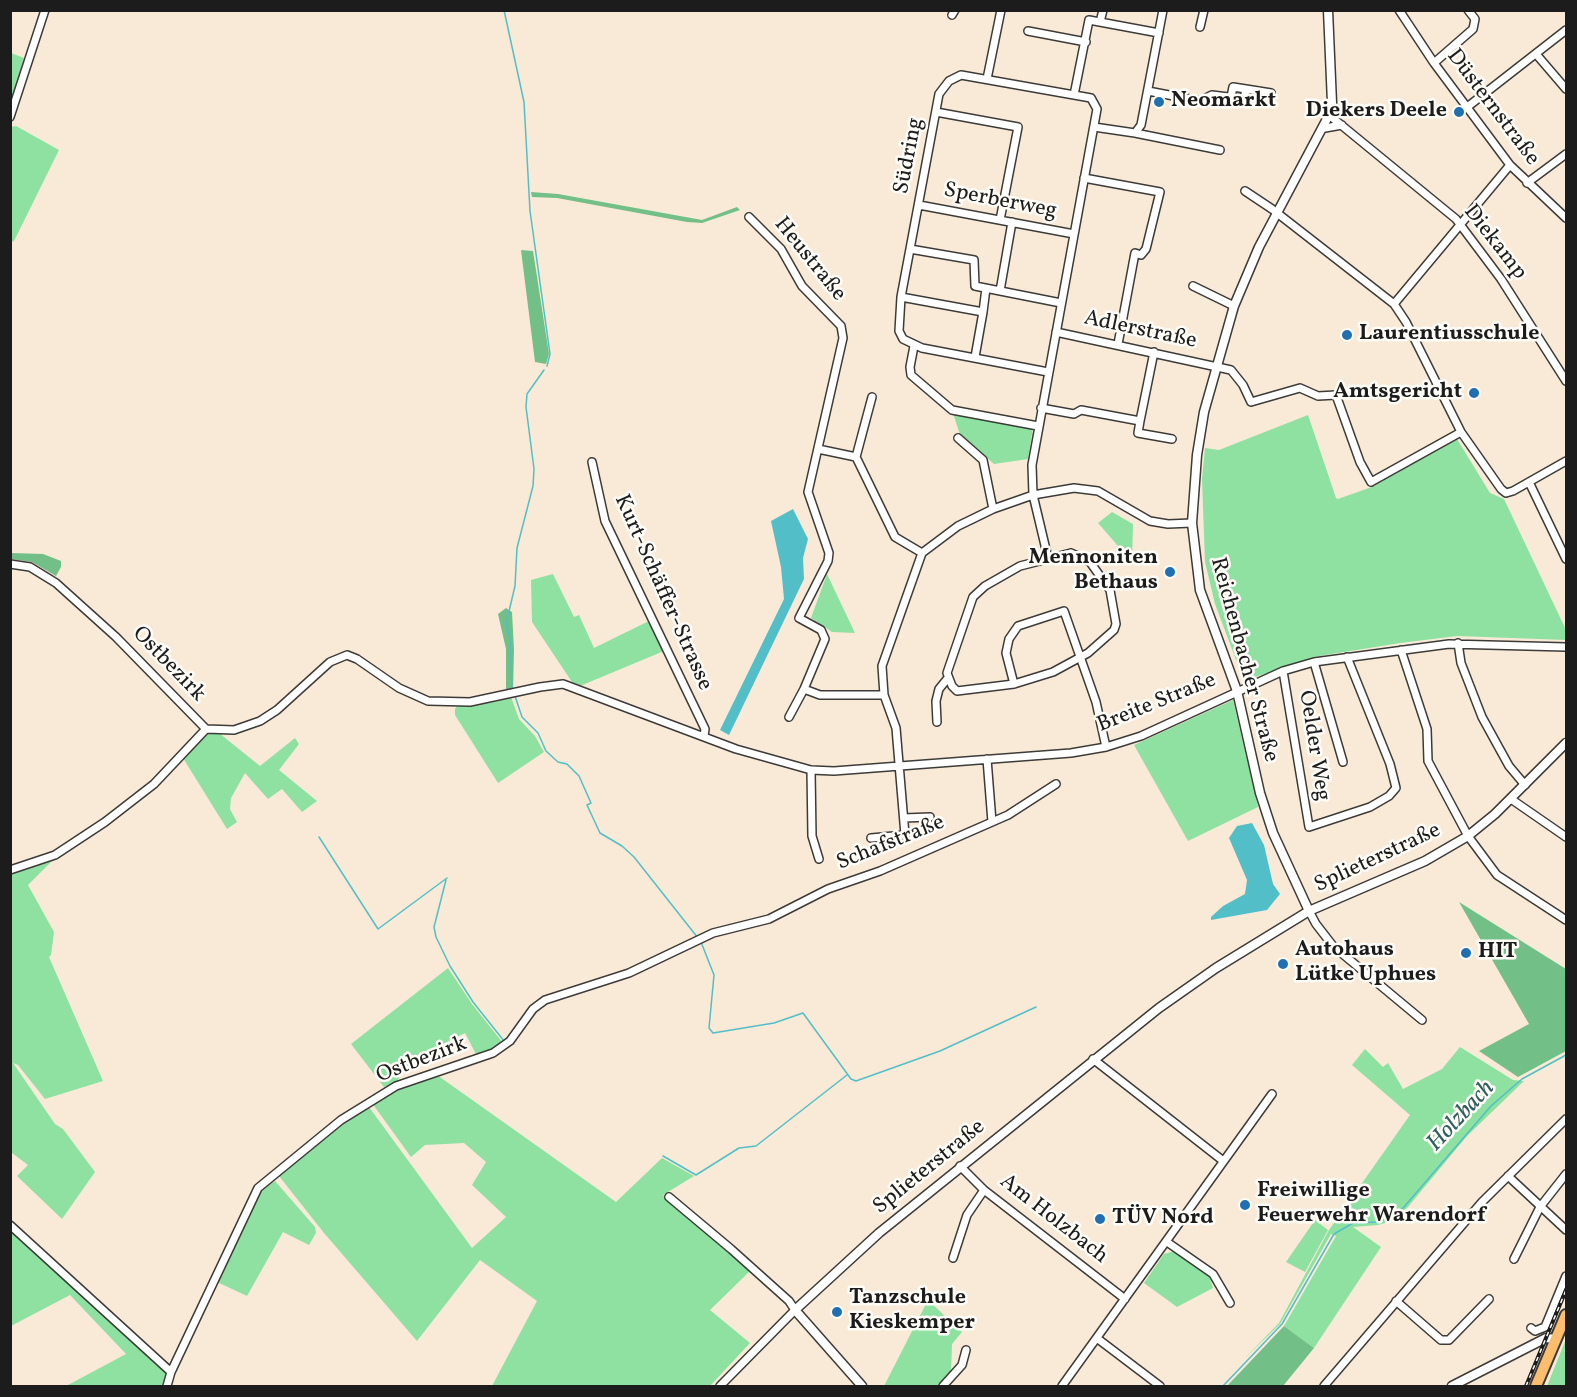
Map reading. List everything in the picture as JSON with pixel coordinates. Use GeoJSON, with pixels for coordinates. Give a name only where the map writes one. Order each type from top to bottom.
{"type":"FeatureCollection","features":[{"type":"Feature","properties":{"kind":"main road"},"geometry":{"type":"LineString","coordinates":[[1536,1386],[1566,1315]]}},
{"type":"Feature","properties":{"kind":"street"},"geometry":{"type":"LineString","coordinates":[[10,117],[45,10]]}},
{"type":"Feature","properties":{"kind":"street"},"geometry":{"type":"LineString","coordinates":[[987,79],[1001,10]]}},
{"type":"Feature","properties":{"kind":"street"},"geometry":{"type":"LineString","coordinates":[[1100,22],[1103,10]]}},
{"type":"Feature","properties":{"kind":"street"},"geometry":{"type":"LineString","coordinates":[[1135,133],[1141,125],[1149,91],[1163,10]]}},
{"type":"Feature","properties":{"kind":"street"},"geometry":{"type":"LineString","coordinates":[[1200,27],[1203,10]]}},
{"type":"Feature","properties":{"kind":"street","name":"Reichenbacher Straße"},"geometry":{"type":"LineString","coordinates":[[1309,911],[1273,833],[1260,793],[1237,691],[1200,591],[1192,523],[1197,455],[1216,366],[1234,306],[1259,247],[1325,128],[1329,115],[1332,103],[1328,10]]}},
{"type":"Feature","properties":{"kind":"street","name":"Düsternstraße"},"geometry":{"type":"LineString","coordinates":[[1399,10],[1466,108],[1510,165],[1566,218]]}},
{"type":"Feature","properties":{"kind":"street"},"geometry":{"type":"LineString","coordinates":[[1434,63],[1473,29],[1475,19],[1468,10]]}},
{"type":"Feature","properties":{"kind":"street"},"geometry":{"type":"LineString","coordinates":[[1074,95],[1089,20],[1159,33]]}},
{"type":"Feature","properties":{"kind":"street"},"geometry":{"type":"LineString","coordinates":[[1466,108],[1566,30]]}},
{"type":"Feature","properties":{"kind":"street"},"geometry":{"type":"LineString","coordinates":[[1028,31],[1086,42]]}},
{"type":"Feature","properties":{"kind":"street"},"geometry":{"type":"LineString","coordinates":[[1536,54],[1566,89]]}},
{"type":"Feature","properties":{"kind":"street","name":"Südring"},"geometry":{"type":"LineString","coordinates":[[914,346],[903,339],[899,330],[901,297],[939,94],[954,77],[967,75],[1091,98],[1095,103],[1094,127],[1032,465],[1033,495],[1048,558]]}},
{"type":"Feature","properties":{"kind":"street"},"geometry":{"type":"LineString","coordinates":[[1149,91],[1200,102],[1212,95],[1231,97],[1233,87],[1271,93]]}},
{"type":"Feature","properties":{"kind":"street"},"geometry":{"type":"LineString","coordinates":[[936,112],[1017,127],[1000,220]]}},
{"type":"Feature","properties":{"kind":"street","name":"Diekamp"},"geometry":{"type":"LineString","coordinates":[[1329,115],[1460,223],[1501,279],[1566,381]]}},
{"type":"Feature","properties":{"kind":"street"},"geometry":{"type":"LineString","coordinates":[[1325,128],[1342,125]]}},
{"type":"Feature","properties":{"kind":"street"},"geometry":{"type":"LineString","coordinates":[[1094,127],[1220,150]]}},
{"type":"Feature","properties":{"kind":"street"},"geometry":{"type":"LineString","coordinates":[[1527,183],[1566,154]]}},
{"type":"Feature","properties":{"kind":"street"},"geometry":{"type":"LineString","coordinates":[[1394,304],[1510,165]]}},
{"type":"Feature","properties":{"kind":"street"},"geometry":{"type":"LineString","coordinates":[[1084,178],[1160,192],[1146,249],[1141,255],[1135,253],[1118,345]]}},
{"type":"Feature","properties":{"kind":"street"},"geometry":{"type":"LineString","coordinates":[[1245,191],[1394,304],[1406,322],[1461,432],[1506,493],[1566,461]]}},
{"type":"Feature","properties":{"kind":"street","name":"Sperberweg"},"geometry":{"type":"LineString","coordinates":[[919,205],[1074,234]]}},
{"type":"Feature","properties":{"kind":"street","name":"Heustraße"},"geometry":{"type":"LineString","coordinates":[[749,217],[781,249],[802,286],[841,326],[843,338],[818,449]]}},
{"type":"Feature","properties":{"kind":"street"},"geometry":{"type":"LineString","coordinates":[[1000,291],[1012,222]]}},
{"type":"Feature","properties":{"kind":"street"},"geometry":{"type":"LineString","coordinates":[[910,249],[974,260],[975,286],[1061,303]]}},
{"type":"Feature","properties":{"kind":"street"},"geometry":{"type":"LineString","coordinates":[[1193,286],[1234,306]]}},
{"type":"Feature","properties":{"kind":"street"},"geometry":{"type":"LineString","coordinates":[[975,357],[986,288]]}},
{"type":"Feature","properties":{"kind":"street"},"geometry":{"type":"LineString","coordinates":[[901,297],[983,312]]}},
{"type":"Feature","properties":{"kind":"street","name":"Adlerstraße"},"geometry":{"type":"LineString","coordinates":[[1056,333],[1216,366]]}},
{"type":"Feature","properties":{"kind":"street"},"geometry":{"type":"LineString","coordinates":[[1038,426],[952,410],[911,375],[910,366],[914,346],[1048,372]]}},
{"type":"Feature","properties":{"kind":"street"},"geometry":{"type":"LineString","coordinates":[[1154,352],[1138,433],[1172,439]]}},
{"type":"Feature","properties":{"kind":"street"},"geometry":{"type":"LineString","coordinates":[[1216,366],[1235,373],[1251,402],[1300,388],[1318,396],[1332,394],[1339,397],[1360,462],[1371,482],[1461,432]]}},
{"type":"Feature","properties":{"kind":"street"},"geometry":{"type":"LineString","coordinates":[[872,397],[856,457],[895,537],[922,553]]}},
{"type":"Feature","properties":{"kind":"street"},"geometry":{"type":"LineString","coordinates":[[1041,408],[1074,414],[1081,410],[1140,421]]}},
{"type":"Feature","properties":{"kind":"street"},"geometry":{"type":"LineString","coordinates":[[958,438],[983,460],[993,509]]}},
{"type":"Feature","properties":{"kind":"street"},"geometry":{"type":"LineString","coordinates":[[789,717],[804,689],[825,639],[821,630],[799,618],[830,553],[808,492],[818,449],[856,457]]}},
{"type":"Feature","properties":{"kind":"street","name":"Kurt-Schäffer-Strasse"},"geometry":{"type":"LineString","coordinates":[[592,462],[605,520],[705,729],[704,736]]}},
{"type":"Feature","properties":{"kind":"street"},"geometry":{"type":"LineString","coordinates":[[1529,482],[1566,558]]}},
{"type":"Feature","properties":{"kind":"street"},"geometry":{"type":"LineString","coordinates":[[872,838],[905,836],[896,728],[884,695],[884,657],[922,553],[958,526],[993,509],[1033,495],[1088,488],[1098,491],[1150,521],[1168,524],[1192,523]]}},
{"type":"Feature","properties":{"kind":"street"},"geometry":{"type":"LineString","coordinates":[[937,722],[936,701],[939,689],[948,678],[973,597],[985,586],[1020,566],[1071,553],[1089,562],[1110,590],[1116,624],[1114,630],[1081,658],[1053,672],[1014,684],[957,691],[948,678]]}},
{"type":"Feature","properties":{"kind":"street","name":"Ostbezirk"},"geometry":{"type":"LineString","coordinates":[[10,564],[30,567],[56,583],[116,637],[206,729],[234,730],[260,720],[277,710],[330,662],[347,655],[357,659],[412,695],[428,701],[470,702],[563,684],[704,736]]}},
{"type":"Feature","properties":{"kind":"street"},"geometry":{"type":"LineString","coordinates":[[1014,684],[1006,653],[1009,639],[1018,626],[1064,611],[1096,702],[1106,747]]}},
{"type":"Feature","properties":{"kind":"street"},"geometry":{"type":"LineString","coordinates":[[1458,643],[1461,663],[1482,717],[1509,766],[1525,784]]}},
{"type":"Feature","properties":{"kind":"street","name":"Breite Straße"},"geometry":{"type":"LineString","coordinates":[[704,736],[778,763],[811,770],[834,771],[1071,753],[1106,747],[1141,736],[1282,671],[1314,662],[1458,643],[1566,647]]}},
{"type":"Feature","properties":{"kind":"street"},"geometry":{"type":"LineString","coordinates":[[1401,650],[1427,729],[1428,761],[1468,836],[1497,876],[1566,920]]}},
{"type":"Feature","properties":{"kind":"street","name":"Oelder Weg"},"geometry":{"type":"LineString","coordinates":[[1282,671],[1309,827],[1370,807],[1389,796],[1395,788],[1390,764],[1347,657]]}},
{"type":"Feature","properties":{"kind":"street"},"geometry":{"type":"LineString","coordinates":[[1314,662],[1343,762]]}},
{"type":"Feature","properties":{"kind":"street"},"geometry":{"type":"LineString","coordinates":[[804,689],[820,695],[884,695]]}},
{"type":"Feature","properties":{"kind":"street"},"geometry":{"type":"LineString","coordinates":[[10,870],[55,855],[105,822],[154,784],[206,729]]}},
{"type":"Feature","properties":{"kind":"street","name":"Splieterstraße"},"geometry":{"type":"LineString","coordinates":[[720,1386],[795,1310],[879,1233],[1093,1059],[1216,968],[1309,911],[1425,861],[1468,836],[1511,799],[1566,743]]}},
{"type":"Feature","properties":{"kind":"street"},"geometry":{"type":"LineString","coordinates":[[987,759],[992,822]]}},
{"type":"Feature","properties":{"kind":"street"},"geometry":{"type":"LineString","coordinates":[[811,770],[812,836],[819,859]]}},
{"type":"Feature","properties":{"kind":"street","name":"Schafstraße"},"geometry":{"type":"LineString","coordinates":[[804,900],[880,871],[1008,815],[1056,784]]}},
{"type":"Feature","properties":{"kind":"street"},"geometry":{"type":"LineString","coordinates":[[1511,799],[1566,837]]}},
{"type":"Feature","properties":{"kind":"street"},"geometry":{"type":"LineString","coordinates":[[904,818],[930,817]]}},
{"type":"Feature","properties":{"kind":"street","name":"Ostbezirk"},"geometry":{"type":"LineString","coordinates":[[167,1386],[171,1372],[258,1188],[341,1120],[396,1086],[494,1053],[510,1041],[533,1009],[545,1000],[629,973],[698,939],[769,919],[804,900]]}},
{"type":"Feature","properties":{"kind":"street","name":"Splieterstraße"},"geometry":{"type":"LineString","coordinates":[[1309,911],[1333,946],[1422,1020]]}},
{"type":"Feature","properties":{"kind":"street"},"geometry":{"type":"LineString","coordinates":[[1093,1059],[1222,1160]]}},
{"type":"Feature","properties":{"kind":"street"},"geometry":{"type":"LineString","coordinates":[[1062,1386],[1167,1242],[1222,1160],[1272,1094]]}},
{"type":"Feature","properties":{"kind":"street"},"geometry":{"type":"LineString","coordinates":[[1324,1386],[1396,1301],[1508,1176],[1566,1119]]}},
{"type":"Feature","properties":{"kind":"street","name":"Am Holzbach"},"geometry":{"type":"LineString","coordinates":[[960,1166],[984,1190],[1125,1299]]}},
{"type":"Feature","properties":{"kind":"street"},"geometry":{"type":"LineString","coordinates":[[1514,1259],[1540,1208],[1566,1174]]}},
{"type":"Feature","properties":{"kind":"street"},"geometry":{"type":"LineString","coordinates":[[1508,1176],[1566,1230]]}},
{"type":"Feature","properties":{"kind":"street"},"geometry":{"type":"LineString","coordinates":[[953,1258],[967,1215],[984,1190]]}},
{"type":"Feature","properties":{"kind":"street"},"geometry":{"type":"LineString","coordinates":[[669,1197],[789,1301],[862,1386]]}},
{"type":"Feature","properties":{"kind":"street"},"geometry":{"type":"LineString","coordinates":[[10,1225],[171,1372]]}},
{"type":"Feature","properties":{"kind":"street"},"geometry":{"type":"LineString","coordinates":[[1167,1242],[1213,1274],[1230,1303]]}},
{"type":"Feature","properties":{"kind":"street"},"geometry":{"type":"LineString","coordinates":[[1530,1328],[1535,1331],[1545,1327],[1566,1276]]}},
{"type":"Feature","properties":{"kind":"street"},"geometry":{"type":"LineString","coordinates":[[1396,1301],[1441,1340],[1449,1340],[1489,1299]]}},
{"type":"Feature","properties":{"kind":"street"},"geometry":{"type":"LineString","coordinates":[[1452,1386],[1546,1338],[1556,1339]]}},
{"type":"Feature","properties":{"kind":"street"},"geometry":{"type":"LineString","coordinates":[[1098,1339],[1150,1376],[1160,1386]]}},
{"type":"Feature","properties":{"kind":"street"},"geometry":{"type":"LineString","coordinates":[[943,1386],[962,1365],[966,1350]]}},
{"type":"Feature","properties":{"kind":"green space"},"geometry":{"type":"Polygon","coordinates":[[[11,53],[24,58],[11,111],[11,53]]]}},
{"type":"Feature","properties":{"kind":"green space"},"geometry":{"type":"Polygon","coordinates":[[[16,126],[59,150],[14,241],[11,242],[10,127],[16,126]]]}},
{"type":"Feature","properties":{"kind":"green space"},"geometry":{"type":"Polygon","coordinates":[[[531,192],[558,194],[702,220],[737,207],[740,210],[702,223],[687,222],[557,198],[532,197],[531,192]]]}},
{"type":"Feature","properties":{"kind":"green space"},"geometry":{"type":"Polygon","coordinates":[[[521,250],[533,251],[549,354],[546,364],[535,362],[521,250]]]}},
{"type":"Feature","properties":{"kind":"green space"},"geometry":{"type":"Polygon","coordinates":[[[953,413],[1033,427],[1028,459],[994,464],[960,435],[953,413]]]}},
{"type":"Feature","properties":{"kind":"green space"},"geometry":{"type":"Polygon","coordinates":[[[1308,415],[1338,499],[1369,488],[1457,439],[1490,493],[1504,499],[1566,630],[1566,640],[1457,636],[1400,643],[1313,657],[1244,681],[1215,604],[1205,562],[1202,479],[1205,448],[1219,450],[1308,415]]]}},
{"type":"Feature","properties":{"kind":"green space"},"geometry":{"type":"Polygon","coordinates":[[[1112,512],[1133,524],[1132,562],[1098,523],[1112,512]]]}},
{"type":"Feature","properties":{"kind":"green space"},"geometry":{"type":"Polygon","coordinates":[[[11,553],[43,554],[61,561],[61,567],[56,576],[32,562],[11,559],[11,553]]]}},
{"type":"Feature","properties":{"kind":"green space"},"geometry":{"type":"Polygon","coordinates":[[[553,574],[574,617],[579,615],[594,648],[651,620],[664,651],[580,686],[572,682],[532,622],[531,580],[553,574]]]}},
{"type":"Feature","properties":{"kind":"green space"},"geometry":{"type":"Polygon","coordinates":[[[827,574],[855,633],[832,632],[811,618],[827,574]]]}},
{"type":"Feature","properties":{"kind":"green space"},"geometry":{"type":"Polygon","coordinates":[[[506,608],[512,612],[514,650],[513,690],[506,691],[506,649],[498,614],[506,608]]]}},
{"type":"Feature","properties":{"kind":"green space"},"geometry":{"type":"Polygon","coordinates":[[[511,697],[519,719],[535,736],[544,752],[498,783],[455,715],[455,709],[457,706],[495,702],[511,697]]]}},
{"type":"Feature","properties":{"kind":"green space"},"geometry":{"type":"Polygon","coordinates":[[[1233,700],[1258,807],[1188,841],[1134,745],[1233,700]]]}},
{"type":"Feature","properties":{"kind":"green space"},"geometry":{"type":"Polygon","coordinates":[[[207,732],[219,733],[260,766],[295,738],[299,744],[279,770],[317,801],[302,812],[282,789],[268,799],[245,773],[231,798],[230,809],[237,822],[227,829],[183,758],[207,732]]]}},
{"type":"Feature","properties":{"kind":"green space"},"geometry":{"type":"Polygon","coordinates":[[[55,858],[28,885],[54,932],[49,957],[103,1081],[45,1099],[18,1065],[13,1063],[55,1124],[63,1129],[95,1172],[62,1219],[17,1176],[28,1165],[11,1154],[11,874],[55,858]]]}},
{"type":"Feature","properties":{"kind":"green space"},"geometry":{"type":"Polygon","coordinates":[[[1459,902],[1566,969],[1566,1051],[1518,1077],[1479,1051],[1529,1024],[1459,902]]]}},
{"type":"Feature","properties":{"kind":"green space"},"geometry":{"type":"Polygon","coordinates":[[[448,968],[472,1004],[503,1043],[477,1056],[465,1033],[417,1057],[394,1084],[384,1087],[351,1044],[448,968]]]}},
{"type":"Feature","properties":{"kind":"green space"},"geometry":{"type":"Polygon","coordinates":[[[1460,1047],[1513,1080],[1524,1081],[1467,1136],[1407,1208],[1392,1221],[1378,1225],[1353,1227],[1381,1247],[1314,1348],[1284,1326],[1336,1236],[1331,1234],[1280,1324],[1244,1359],[1279,1323],[1329,1230],[1410,1115],[1352,1065],[1365,1049],[1383,1067],[1388,1063],[1403,1089],[1442,1069],[1460,1047]]]}},
{"type":"Feature","properties":{"kind":"green space"},"geometry":{"type":"Polygon","coordinates":[[[437,1075],[616,1202],[662,1158],[694,1176],[663,1195],[750,1271],[710,1310],[750,1343],[710,1386],[492,1386],[537,1301],[480,1260],[417,1341],[324,1233],[279,1176],[344,1122],[369,1107],[472,1248],[506,1217],[472,1185],[486,1162],[464,1143],[425,1145],[411,1157],[372,1103],[397,1088],[437,1075]]]}},
{"type":"Feature","properties":{"kind":"green space"},"geometry":{"type":"Polygon","coordinates":[[[275,1181],[315,1227],[316,1233],[309,1245],[283,1232],[247,1296],[217,1282],[260,1191],[275,1181]]]}},
{"type":"Feature","properties":{"kind":"green space"},"geometry":{"type":"Polygon","coordinates":[[[1315,1220],[1328,1230],[1305,1272],[1286,1262],[1315,1220]]]}},
{"type":"Feature","properties":{"kind":"green space"},"geometry":{"type":"Polygon","coordinates":[[[10,1230],[167,1373],[164,1386],[66,1386],[126,1354],[70,1295],[11,1326],[10,1230]]]}},
{"type":"Feature","properties":{"kind":"green space"},"geometry":{"type":"Polygon","coordinates":[[[1175,1251],[1209,1275],[1213,1288],[1177,1307],[1144,1283],[1164,1254],[1175,1251]]]}},
{"type":"Feature","properties":{"kind":"green space"},"geometry":{"type":"Polygon","coordinates":[[[928,1300],[962,1332],[952,1344],[951,1373],[939,1386],[884,1386],[928,1300]]]}},
{"type":"Feature","properties":{"kind":"green space"},"geometry":{"type":"Polygon","coordinates":[[[1284,1326],[1314,1348],[1283,1386],[1227,1386],[1284,1326]]]}},
{"type":"Feature","properties":{"kind":"green space"},"geometry":{"type":"Polygon","coordinates":[[[1566,1339],[1566,1386],[1547,1386],[1566,1339]]]}},
{"type":"Feature","properties":{"kind":"water"},"geometry":{"type":"Polygon","coordinates":[[[793,509],[808,539],[803,558],[804,579],[729,735],[720,730],[784,599],[781,567],[771,521],[793,509]]]}},
{"type":"Feature","properties":{"kind":"water"},"geometry":{"type":"Polygon","coordinates":[[[1252,823],[1264,845],[1273,884],[1280,894],[1267,910],[1211,920],[1211,917],[1223,906],[1245,894],[1247,880],[1229,838],[1237,826],[1252,823]]]}},
{"type":"Feature","properties":{"kind":"waterway"},"geometry":{"type":"LineString","coordinates":[[504,10],[524,102],[530,211],[550,354],[547,366]]}},
{"type":"Feature","properties":{"kind":"waterway"},"geometry":{"type":"LineString","coordinates":[[512,690],[510,638],[506,624],[515,586],[517,548],[533,486],[534,469],[526,407],[527,394],[544,370]]}},
{"type":"Feature","properties":{"kind":"waterway"},"geometry":{"type":"LineString","coordinates":[[515,696],[522,717],[538,733],[546,751],[558,762],[567,764],[579,776],[591,803],[587,805],[600,833],[622,846],[634,857],[698,938]]}},
{"type":"Feature","properties":{"kind":"waterway"},"geometry":{"type":"LineString","coordinates":[[319,837],[378,929],[447,878]]}},
{"type":"Feature","properties":{"kind":"waterway"},"geometry":{"type":"LineString","coordinates":[[446,880],[434,927],[436,937],[450,966],[473,1002],[504,1041]]}},
{"type":"Feature","properties":{"kind":"waterway"},"geometry":{"type":"LineString","coordinates":[[701,942],[714,975],[709,1028],[713,1033],[774,1023],[803,1013],[851,1079],[856,1081],[940,1051],[1036,1007]]}},
{"type":"Feature","properties":{"kind":"waterway","name":"Holzbach"},"geometry":{"type":"LineString","coordinates":[[1223,1386],[1282,1324],[1334,1234],[1353,1223],[1378,1222],[1391,1217],[1404,1207],[1491,1106],[1522,1079],[1566,1055]]}},
{"type":"Feature","properties":{"kind":"waterway"},"geometry":{"type":"LineString","coordinates":[[663,1156],[696,1175],[739,1148],[756,1146],[847,1075]]}},
{"type":"Feature","properties":{"kind":"railway"},"geometry":{"type":"LineString","coordinates":[[1526,1386],[1566,1290]]}},
{"type":"Feature","properties":{"kind":"place","name":"Neomarkt"},"geometry":{"type":"Point","coordinates":[1159,102]}},
{"type":"Feature","properties":{"kind":"place","name":"Diekers Deele"},"geometry":{"type":"Point","coordinates":[1459,112]}},
{"type":"Feature","properties":{"kind":"place","name":"Laurentiusschule"},"geometry":{"type":"Point","coordinates":[1347,335]}},
{"type":"Feature","properties":{"kind":"place","name":"Amtsgericht"},"geometry":{"type":"Point","coordinates":[1474,393]}},
{"type":"Feature","properties":{"kind":"place","name":"Mennoniten Bethaus"},"geometry":{"type":"Point","coordinates":[1170,572]}},
{"type":"Feature","properties":{"kind":"place","name":"HIT"},"geometry":{"type":"Point","coordinates":[1466,953]}},
{"type":"Feature","properties":{"kind":"place","name":"Autohaus Lütke Uphues"},"geometry":{"type":"Point","coordinates":[1283,964]}},
{"type":"Feature","properties":{"kind":"place","name":"Freiwillige Feuerwehr Warendorf"},"geometry":{"type":"Point","coordinates":[1245,1205]}},
{"type":"Feature","properties":{"kind":"place","name":"TÜV Nord"},"geometry":{"type":"Point","coordinates":[1100,1219]}},
{"type":"Feature","properties":{"kind":"place","name":"Tanzschule Kieskemper"},"geometry":{"type":"Point","coordinates":[837,1312]}}]}
